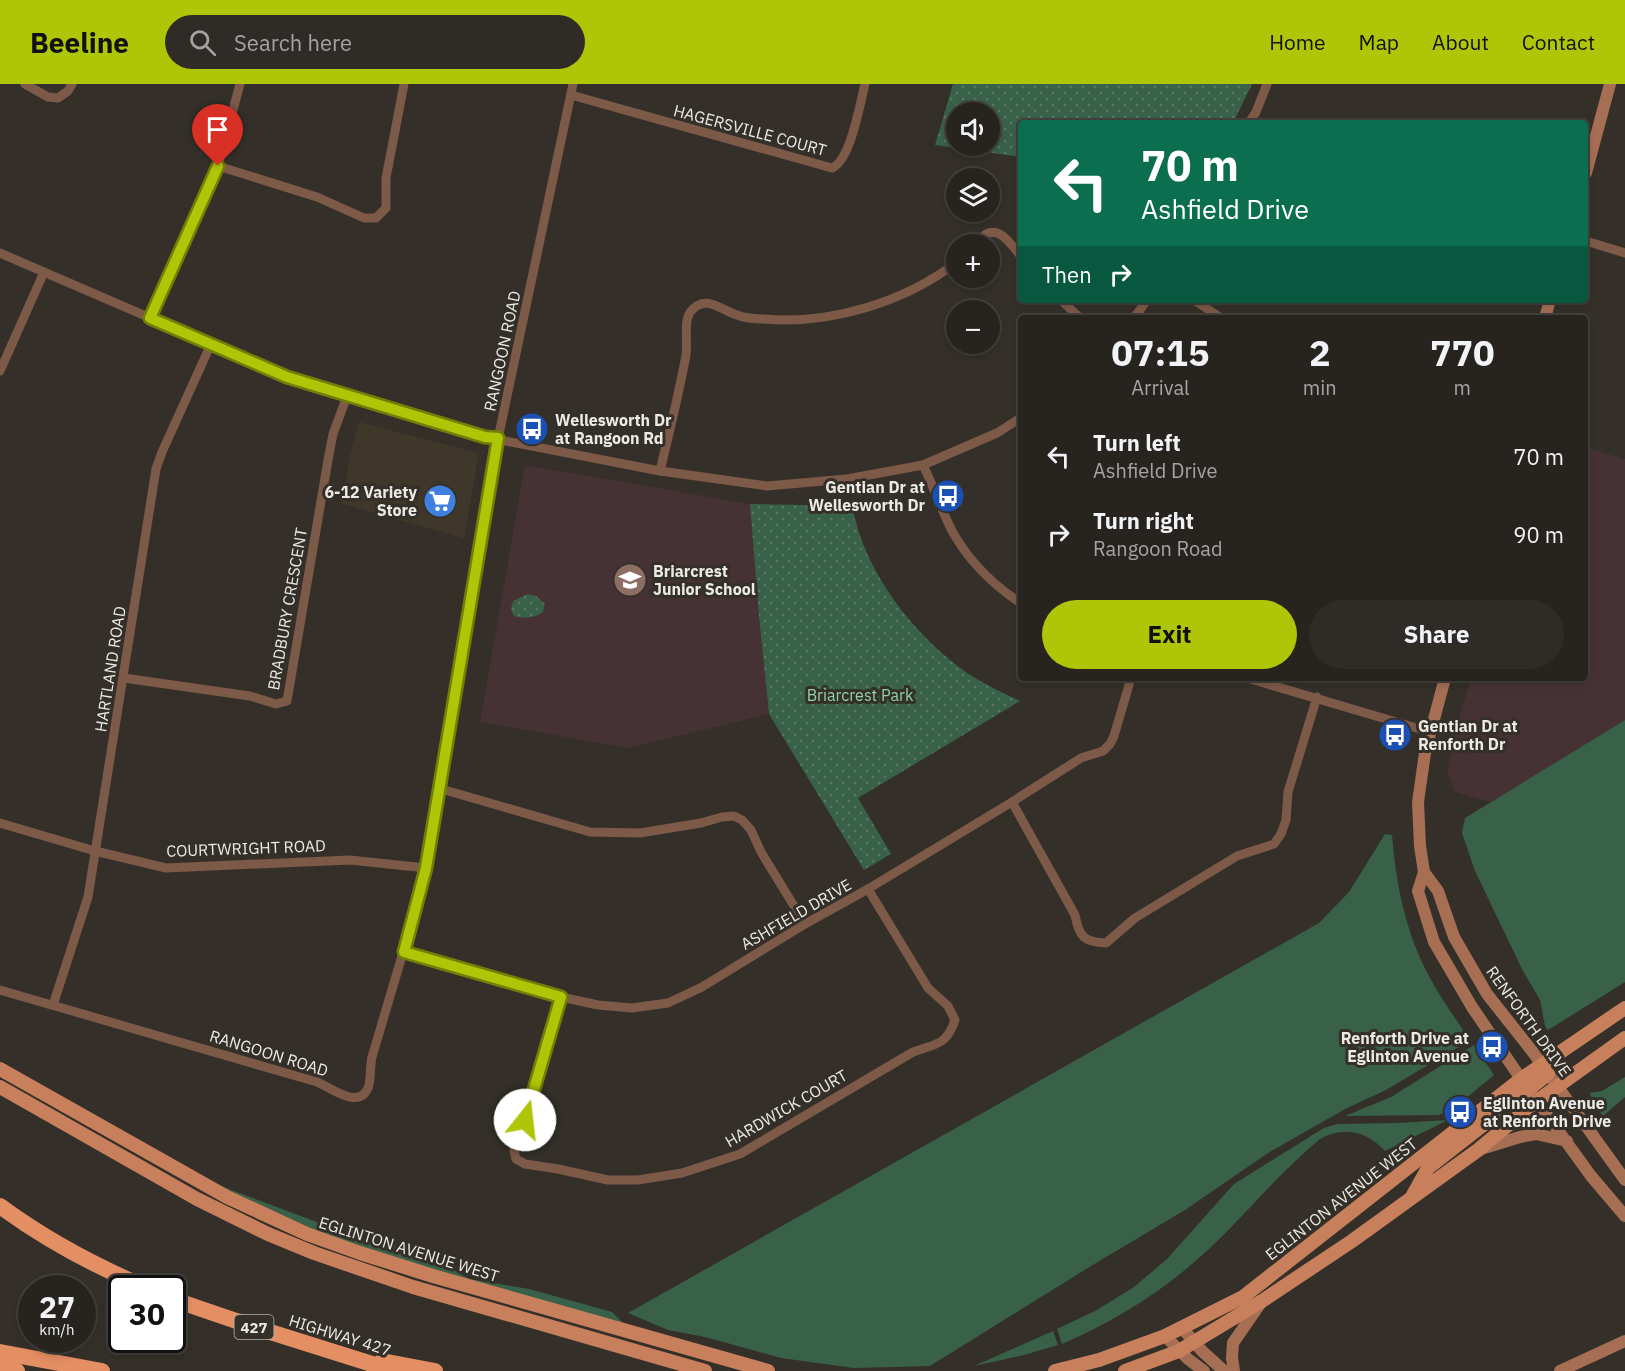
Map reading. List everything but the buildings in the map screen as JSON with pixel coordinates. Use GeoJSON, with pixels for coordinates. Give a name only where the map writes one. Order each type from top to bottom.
{"type":"FeatureCollection","features":[{"type":"Feature","properties":{"kind":"highway"},"geometry":{"type":"LineString","coordinates":[[0,1206],[58,1246],[117,1275]]}},
{"type":"Feature","properties":{"kind":"highway","name":"HIGHWAY 427"},"geometry":{"type":"LineString","coordinates":[[186,1304],[394,1371]]}},
{"type":"Feature","properties":{"kind":"highway"},"geometry":{"type":"LineString","coordinates":[[0,1352],[102,1371]]}},
{"type":"Feature","properties":{"kind":"highway"},"geometry":{"type":"LineString","coordinates":[[337,1352],[435,1371]]}},
{"type":"Feature","properties":{"kind":"highway"},"geometry":{"type":"LineString","coordinates":[[0,1366],[17,1371]]}},
{"type":"Feature","properties":{"kind":"main road"},"geometry":{"type":"LineString","coordinates":[[1588,166],[1610,84]]}},
{"type":"Feature","properties":{"kind":"main road","name":"RENFORTH DRIVE"},"geometry":{"type":"LineString","coordinates":[[1444,681],[1425,753],[1418,802],[1424,872],[1418,891],[1434,942],[1472,1007],[1525,1084],[1591,1176],[1625,1216]]}},
{"type":"Feature","properties":{"kind":"main road","name":"RENFORTH DRIVE"},"geometry":{"type":"LineString","coordinates":[[1424,872],[1438,891],[1454,937],[1487,994],[1558,1086],[1625,1180]]}},
{"type":"Feature","properties":{"kind":"main road","name":"EGLINTON AVENUE WEST"},"geometry":{"type":"LineString","coordinates":[[1055,1371],[1099,1360],[1165,1336],[1243,1297],[1406,1170],[1625,1008]]}},
{"type":"Feature","properties":{"kind":"main road","name":"EGLINTON AVENUE WEST"},"geometry":{"type":"LineString","coordinates":[[1125,1371],[1179,1351],[1262,1301],[1377,1223],[1412,1196],[1427,1178],[1478,1150],[1537,1101],[1625,1038]]}},
{"type":"Feature","properties":{"kind":"main road","name":"EGLINTON AVENUE WEST"},"geometry":{"type":"LineString","coordinates":[[0,1069],[227,1197],[307,1234],[433,1276],[768,1371]]}},
{"type":"Feature","properties":{"kind":"main road","name":"EGLINTON AVENUE WEST"},"geometry":{"type":"LineString","coordinates":[[1427,1178],[1428,1168],[1525,1084]]}},
{"type":"Feature","properties":{"kind":"main road","name":"EGLINTON AVENUE WEST"},"geometry":{"type":"LineString","coordinates":[[0,1087],[197,1199],[268,1234],[314,1253],[413,1287],[705,1371]]}},
{"type":"Feature","properties":{"kind":"main road"},"geometry":{"type":"LineString","coordinates":[[1478,1150],[1536,1134],[1567,1141]]}},
{"type":"Feature","properties":{"kind":"main road"},"geometry":{"type":"LineString","coordinates":[[1234,1371],[1233,1343],[1262,1301]]}},
{"type":"Feature","properties":{"kind":"main road"},"geometry":{"type":"LineString","coordinates":[[1182,1328],[1224,1371]]}},
{"type":"Feature","properties":{"kind":"main road"},"geometry":{"type":"LineString","coordinates":[[1165,1336],[1179,1351],[1204,1371]]}},
{"type":"Feature","properties":{"kind":"main road"},"geometry":{"type":"LineString","coordinates":[[1560,1371],[1625,1341]]}},
{"type":"Feature","properties":{"kind":"street"},"geometry":{"type":"LineString","coordinates":[[26,84],[48,97],[58,98],[68,91],[72,84]]}},
{"type":"Feature","properties":{"kind":"street"},"geometry":{"type":"LineString","coordinates":[[150,318],[218,166],[240,84]]}},
{"type":"Feature","properties":{"kind":"street"},"geometry":{"type":"LineString","coordinates":[[218,166],[317,197],[364,218],[376,218],[386,208],[386,178],[404,84]]}},
{"type":"Feature","properties":{"kind":"street","name":"RANGOON ROAD"},"geometry":{"type":"LineString","coordinates":[[0,990],[317,1082],[350,1098],[359,1098],[366,1092],[370,1082],[372,1057],[404,952],[426,868],[498,438],[573,84]]}},
{"type":"Feature","properties":{"kind":"street","name":"HAGERSVILLE COURT"},"geometry":{"type":"LineString","coordinates":[[571,95],[832,168],[838,165],[847,148],[865,84]]}},
{"type":"Feature","properties":{"kind":"street"},"geometry":{"type":"LineString","coordinates":[[1251,120],[1267,84]]}},
{"type":"Feature","properties":{"kind":"street"},"geometry":{"type":"LineString","coordinates":[[1000,235],[1010,241],[1018,252]]}},
{"type":"Feature","properties":{"kind":"street"},"geometry":{"type":"LineString","coordinates":[[1588,243],[1625,253]]}},
{"type":"Feature","properties":{"kind":"street"},"geometry":{"type":"LineString","coordinates":[[0,253],[287,377],[485,437],[660,471],[767,486],[847,479],[923,465],[997,433],[1018,420]]}},
{"type":"Feature","properties":{"kind":"street"},"geometry":{"type":"LineString","coordinates":[[660,471],[686,356],[688,315],[693,308],[711,304],[737,315],[764,319],[789,320],[822,317],[888,300],[946,269]]}},
{"type":"Feature","properties":{"kind":"street"},"geometry":{"type":"LineString","coordinates":[[0,371],[44,272]]}},
{"type":"Feature","properties":{"kind":"street"},"geometry":{"type":"LineString","coordinates":[[1065,303],[1077,315]]}},
{"type":"Feature","properties":{"kind":"street"},"geometry":{"type":"LineString","coordinates":[[1198,303],[1216,315]]}},
{"type":"Feature","properties":{"kind":"street","name":"HARTLAND ROAD"},"geometry":{"type":"LineString","coordinates":[[53,1005],[88,897],[156,469],[211,344]]}},
{"type":"Feature","properties":{"kind":"street","name":"BRADBURY CRESCENT"},"geometry":{"type":"LineString","coordinates":[[124,678],[250,696],[276,704],[287,701],[330,451],[338,418],[347,396]]}},
{"type":"Feature","properties":{"kind":"street"},"geometry":{"type":"LineString","coordinates":[[923,465],[953,532],[968,556],[1009,596],[1018,602]]}},
{"type":"Feature","properties":{"kind":"street","name":"ASHFIELD DRIVE"},"geometry":{"type":"LineString","coordinates":[[404,952],[561,997],[617,1008],[668,1003],[702,987],[805,924],[868,889],[1081,758],[1103,752],[1110,744],[1130,681]]}},
{"type":"Feature","properties":{"kind":"street"},"geometry":{"type":"LineString","coordinates":[[1258,681],[1430,732]]}},
{"type":"Feature","properties":{"kind":"street"},"geometry":{"type":"LineString","coordinates":[[1012,802],[1075,915],[1080,933],[1086,939],[1106,943],[1135,918],[1237,856],[1274,844],[1286,820],[1288,792],[1317,698]]}},
{"type":"Feature","properties":{"kind":"street"},"geometry":{"type":"LineString","coordinates":[[438,788],[590,832],[640,833],[734,816],[742,820],[751,830],[761,852],[805,924]]}},
{"type":"Feature","properties":{"kind":"street","name":"COURTWRIGHT ROAD"},"geometry":{"type":"LineString","coordinates":[[0,823],[152,866],[178,869],[350,860],[426,868]]}},
{"type":"Feature","properties":{"kind":"street","name":"HARDWICK COURT"},"geometry":{"type":"LineString","coordinates":[[561,997],[525,1120],[516,1141],[514,1150],[516,1159],[525,1164],[558,1168],[611,1180],[661,1177],[709,1166],[740,1154],[914,1052],[937,1045],[951,1032],[955,1020],[948,1006],[928,988],[868,889]]}},
{"type":"Feature","properties":{"kind":"shaded area"},"geometry":{"type":"Polygon","coordinates":[[[359,422],[479,453],[464,538],[342,504],[359,422]]]}},
{"type":"Feature","properties":{"kind":"shaded area"},"geometry":{"type":"Polygon","coordinates":[[[1588,449],[1625,459],[1625,720],[1491,802],[1455,792],[1447,771],[1456,728],[1470,681],[1588,681],[1588,449]]]}},
{"type":"Feature","properties":{"kind":"shaded area","name":"Briarcrest Junior School"},"geometry":{"type":"Polygon","coordinates":[[[525,465],[750,504],[769,714],[628,748],[480,722],[525,465]]]}},
{"type":"Feature","properties":{"kind":"green space"},"geometry":{"type":"Polygon","coordinates":[[[953,84],[1252,84],[1234,120],[1018,120],[1018,157],[1000,154],[1000,102],[948,102],[953,84]]]}},
{"type":"Feature","properties":{"kind":"green space"},"geometry":{"type":"Polygon","coordinates":[[[946,108],[946,147],[935,145],[946,108]]]}},
{"type":"Feature","properties":{"kind":"green space","name":"Briarcrest Park"},"geometry":{"type":"Polygon","coordinates":[[[851,500],[866,551],[878,575],[909,619],[946,657],[967,673],[1020,701],[858,798],[891,854],[864,870],[769,714],[750,504],[807,505],[851,500]]]}},
{"type":"Feature","properties":{"kind":"green space"},"geometry":{"type":"Polygon","coordinates":[[[528,594],[536,596],[545,604],[543,612],[529,617],[514,616],[511,609],[513,601],[528,594]]]}},
{"type":"Feature","properties":{"kind":"green space"},"geometry":{"type":"Polygon","coordinates":[[[1625,720],[1625,982],[1548,1030],[1545,1026],[1540,1000],[1522,969],[1475,871],[1462,833],[1465,818],[1625,720]]]}},
{"type":"Feature","properties":{"kind":"green space"},"geometry":{"type":"Polygon","coordinates":[[[1385,834],[1392,835],[1399,891],[1414,944],[1434,986],[1470,1040],[1384,1091],[1347,1108],[1268,1153],[1185,1210],[930,1366],[854,1368],[781,1358],[705,1337],[668,1330],[628,1313],[1319,923],[1349,892],[1385,834]]]}},
{"type":"Feature","properties":{"kind":"green space"},"geometry":{"type":"Polygon","coordinates":[[[1474,1045],[1494,1075],[1454,1108],[1439,1115],[1345,1116],[1391,1097],[1474,1045]]]}},
{"type":"Feature","properties":{"kind":"green space"},"geometry":{"type":"Polygon","coordinates":[[[1625,1077],[1625,1097],[1603,1116],[1593,1103],[1590,1093],[1602,1091],[1625,1077]]]}},
{"type":"Feature","properties":{"kind":"green space"},"geometry":{"type":"Polygon","coordinates":[[[1448,1120],[1385,1151],[1370,1139],[1354,1133],[1337,1133],[1320,1139],[1291,1165],[1209,1249],[1175,1278],[1140,1303],[1062,1344],[1057,1329],[1097,1310],[1134,1287],[1167,1259],[1234,1184],[1324,1128],[1337,1124],[1448,1120]]]}},
{"type":"Feature","properties":{"kind":"green space"},"geometry":{"type":"Polygon","coordinates":[[[213,1183],[330,1227],[421,1253],[470,1279],[529,1289],[612,1312],[624,1324],[391,1257],[319,1232],[213,1183]]]}},
{"type":"Feature","properties":{"kind":"green space"},"geometry":{"type":"Polygon","coordinates":[[[1053,1331],[1058,1345],[974,1366],[1053,1331]]]}},
{"type":"Feature","properties":{"kind":"place","name":"Wellesworth Dr at Rangoon Rd"},"geometry":{"type":"Point","coordinates":[532,429]}},
{"type":"Feature","properties":{"kind":"place","name":"Gentian Dr at Wellesworth Dr"},"geometry":{"type":"Point","coordinates":[948,496]}},
{"type":"Feature","properties":{"kind":"place","name":"6-12 Variety Store"},"geometry":{"type":"Point","coordinates":[440,501]}},
{"type":"Feature","properties":{"kind":"place","name":"Briarcrest Junior School"},"geometry":{"type":"Point","coordinates":[630,580]}},
{"type":"Feature","properties":{"kind":"place","name":"Gentian Dr at Renforth Dr"},"geometry":{"type":"Point","coordinates":[1395,735]}},
{"type":"Feature","properties":{"kind":"place","name":"Renforth Drive at Eglinton Avenue"},"geometry":{"type":"Point","coordinates":[1492,1047]}},
{"type":"Feature","properties":{"kind":"place","name":"Eglinton Avenue at Renforth Drive"},"geometry":{"type":"Point","coordinates":[1460,1112]}},
{"type":"Feature","properties":{"kind":"route"},"geometry":{"type":"LineString","coordinates":[[218,166],[150,318],[287,377],[485,437],[498,438],[423,885],[404,952],[561,997],[525,1120]]}}]}
